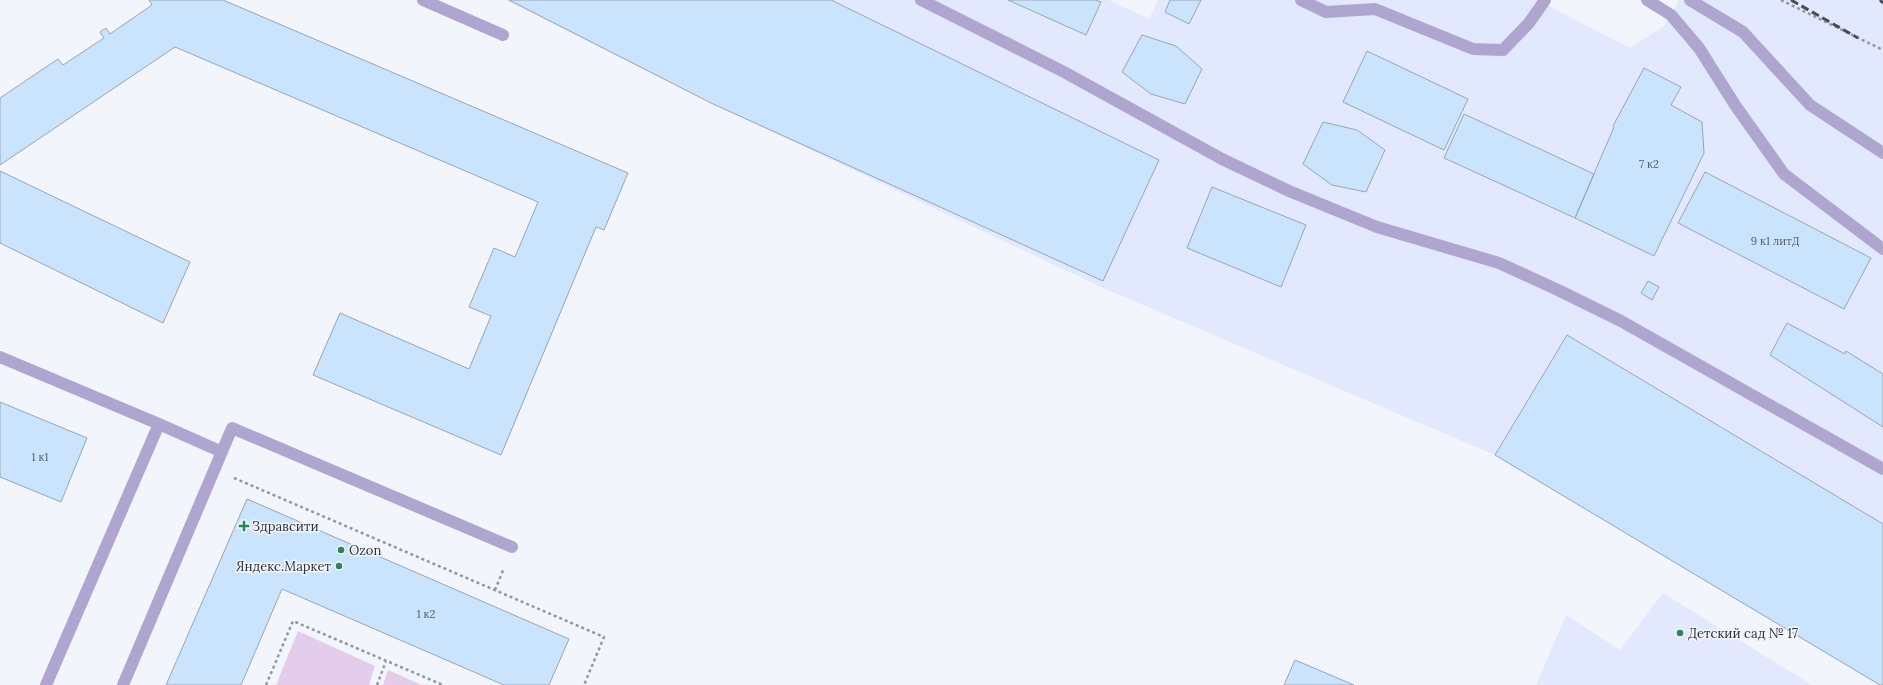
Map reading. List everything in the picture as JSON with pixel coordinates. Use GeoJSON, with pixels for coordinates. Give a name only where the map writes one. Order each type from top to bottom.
{"type":"FeatureCollection","features":[{"type":"Feature","properties":{"kind":"lane"},"geometry":{"type":"LineString","coordinates":[[423,0],[502,35]]}},
{"type":"Feature","properties":{"kind":"lane"},"geometry":{"type":"LineString","coordinates":[[922,0],[1064,72],[1222,159],[1289,191],[1377,227],[1499,263],[1560,290],[1621,320],[1883,469]]}},
{"type":"Feature","properties":{"kind":"lane"},"geometry":{"type":"LineString","coordinates":[[1301,0],[1326,12],[1375,8],[1473,49],[1503,50],[1529,23],[1545,0]]}},
{"type":"Feature","properties":{"kind":"lane"},"geometry":{"type":"LineString","coordinates":[[1647,0],[1671,15],[1699,48],[1735,106],[1784,174],[1883,249]]}},
{"type":"Feature","properties":{"kind":"lane"},"geometry":{"type":"LineString","coordinates":[[1690,0],[1743,32],[1810,105],[1883,153]]}},
{"type":"Feature","properties":{"kind":"lane"},"geometry":{"type":"LineString","coordinates":[[0,357],[222,452]]}},
{"type":"Feature","properties":{"kind":"lane"},"geometry":{"type":"LineString","coordinates":[[46,685],[159,424]]}},
{"type":"Feature","properties":{"kind":"lane"},"geometry":{"type":"LineString","coordinates":[[123,685],[232,428],[512,547]]}},
{"type":"Feature","properties":{"kind":"path"},"geometry":{"type":"LineString","coordinates":[[1781,0],[1883,50]]}},
{"type":"Feature","properties":{"kind":"path"},"geometry":{"type":"LineString","coordinates":[[214,470],[604,637],[584,685]]}},
{"type":"Feature","properties":{"kind":"path"},"geometry":{"type":"LineString","coordinates":[[266,685],[293,621],[443,685]]}},
{"type":"Feature","properties":{"kind":"path"},"geometry":{"type":"LineString","coordinates":[[377,685],[386,661]]}},
{"type":"Feature","properties":{"kind":"shaded area"},"geometry":{"type":"Polygon","coordinates":[[[505,0],[1109,0],[1149,19],[1158,0],[1537,0],[1630,48],[1664,26],[1679,0],[1883,0],[1883,685],[1880,685],[1495,455],[1103,288],[711,103],[505,0]]]}},
{"type":"Feature","properties":{"kind":"shaded area","name":"Детский сад № 17"},"geometry":{"type":"Polygon","coordinates":[[[1663,593],[1812,685],[1536,685],[1566,615],[1620,650],[1663,593]]]}},
{"type":"Feature","properties":{"kind":"shaded area"},"geometry":{"type":"Polygon","coordinates":[[[298,631],[375,666],[369,685],[276,685],[298,631]]]}},
{"type":"Feature","properties":{"kind":"shaded area"},"geometry":{"type":"Polygon","coordinates":[[[388,670],[422,685],[383,685],[388,670]]]}},
{"type":"Feature","properties":{"kind":"building"},"geometry":{"type":"Polygon","coordinates":[[[149,0],[223,0],[628,173],[604,230],[596,227],[501,455],[313,375],[340,313],[469,369],[491,316],[469,307],[494,248],[515,257],[538,202],[175,47],[0,165],[0,98],[58,59],[63,65],[104,38],[100,32],[106,28],[110,34],[152,5],[149,0]]]}},
{"type":"Feature","properties":{"kind":"building"},"geometry":{"type":"Polygon","coordinates":[[[509,0],[831,0],[1159,160],[1103,281],[711,103],[509,0]]]}},
{"type":"Feature","properties":{"kind":"building"},"geometry":{"type":"Polygon","coordinates":[[[1008,0],[1095,0],[1101,2],[1086,35],[1008,0]]]}},
{"type":"Feature","properties":{"kind":"building"},"geometry":{"type":"Polygon","coordinates":[[[1170,0],[1201,0],[1189,24],[1165,12],[1170,0]]]}},
{"type":"Feature","properties":{"kind":"building"},"geometry":{"type":"Polygon","coordinates":[[[1142,35],[1176,46],[1202,69],[1185,104],[1151,94],[1122,72],[1142,35]]]}},
{"type":"Feature","properties":{"kind":"building"},"geometry":{"type":"Polygon","coordinates":[[[1367,51],[1468,99],[1444,150],[1343,102],[1367,51]]]}},
{"type":"Feature","properties":{"kind":"building"},"geometry":{"type":"Polygon","coordinates":[[[1644,68],[1681,87],[1671,105],[1702,122],[1704,153],[1654,256],[1575,218],[1614,127],[1613,126],[1644,68]]]}},
{"type":"Feature","properties":{"kind":"building"},"geometry":{"type":"Polygon","coordinates":[[[1464,114],[1594,174],[1575,218],[1444,158],[1464,114]]]}},
{"type":"Feature","properties":{"kind":"building"},"geometry":{"type":"Polygon","coordinates":[[[1323,122],[1357,130],[1385,150],[1366,192],[1332,185],[1303,164],[1323,122]]]}},
{"type":"Feature","properties":{"kind":"building"},"geometry":{"type":"Polygon","coordinates":[[[0,171],[190,262],[163,323],[0,243],[0,171]]]}},
{"type":"Feature","properties":{"kind":"building"},"geometry":{"type":"Polygon","coordinates":[[[1705,172],[1871,258],[1844,309],[1678,223],[1705,172]]]}},
{"type":"Feature","properties":{"kind":"building"},"geometry":{"type":"Polygon","coordinates":[[[1212,187],[1306,225],[1281,287],[1187,248],[1212,187]]]}},
{"type":"Feature","properties":{"kind":"building"},"geometry":{"type":"Polygon","coordinates":[[[1648,281],[1659,287],[1652,300],[1641,293],[1648,281]]]}},
{"type":"Feature","properties":{"kind":"building"},"geometry":{"type":"Polygon","coordinates":[[[1787,323],[1845,354],[1846,351],[1883,374],[1883,427],[1770,355],[1787,323]]]}},
{"type":"Feature","properties":{"kind":"building"},"geometry":{"type":"Polygon","coordinates":[[[1567,335],[1883,524],[1883,685],[1880,685],[1495,455],[1567,335]]]}},
{"type":"Feature","properties":{"kind":"building"},"geometry":{"type":"Polygon","coordinates":[[[0,402],[87,438],[61,502],[0,477],[0,402]]]}},
{"type":"Feature","properties":{"kind":"building"},"geometry":{"type":"Polygon","coordinates":[[[247,499],[569,639],[549,685],[504,685],[282,589],[241,685],[166,685],[247,499]]]}},
{"type":"Feature","properties":{"kind":"building"},"geometry":{"type":"Polygon","coordinates":[[[1295,660],[1354,685],[1284,685],[1295,660]]]}},
{"type":"Feature","properties":{"kind":"railway"},"geometry":{"type":"LineString","coordinates":[[1791,0],[1858,38]]}},
{"type":"Feature","properties":{"kind":"railway"},"geometry":{"type":"LineString","coordinates":[[1880,0],[1883,3]]}},
{"type":"Feature","properties":{"kind":"place","name":"Здравсити"},"geometry":{"type":"Point","coordinates":[244,526]}},
{"type":"Feature","properties":{"kind":"place","name":"Ozon"},"geometry":{"type":"Point","coordinates":[341,550]}},
{"type":"Feature","properties":{"kind":"place","name":"Яндекс.Маркет"},"geometry":{"type":"Point","coordinates":[339,566]}},
{"type":"Feature","properties":{"kind":"place","name":"Детский сад № 17"},"geometry":{"type":"Point","coordinates":[1680,633]}}]}
